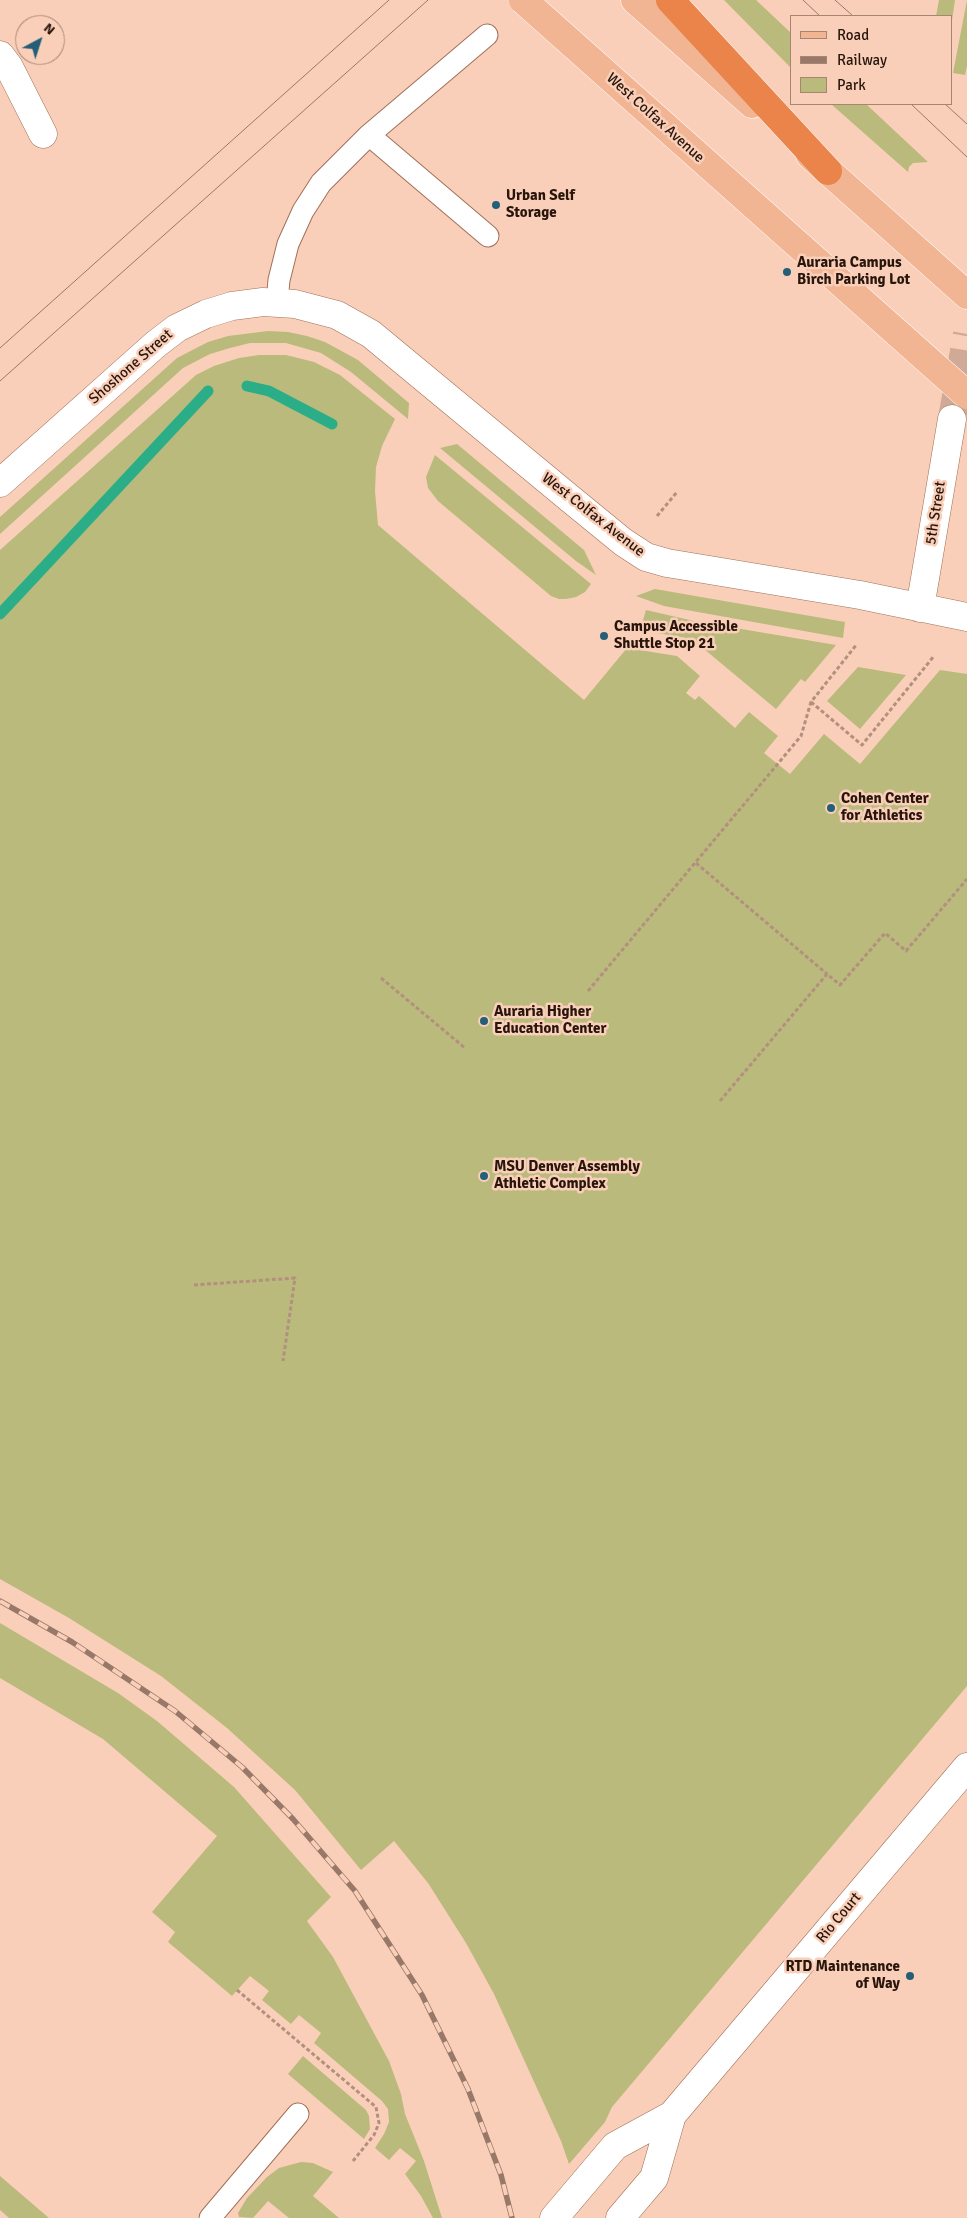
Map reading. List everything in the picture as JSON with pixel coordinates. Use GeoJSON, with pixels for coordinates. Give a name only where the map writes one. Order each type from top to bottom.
{"type":"FeatureCollection","features":[{"type":"Feature","properties":{"kind":"highway"},"geometry":{"type":"LineString","coordinates":[[670,0],[828,171]]}},
{"type":"Feature","properties":{"kind":"main road","name":"West Colfax Avenue"},"geometry":{"type":"LineString","coordinates":[[523,0],[967,395]]}},
{"type":"Feature","properties":{"kind":"main road"},"geometry":{"type":"LineString","coordinates":[[635,0],[967,295]]}},
{"type":"Feature","properties":{"kind":"street"},"geometry":{"type":"LineString","coordinates":[[0,55],[9,67],[43,134]]}},
{"type":"Feature","properties":{"kind":"street","name":"Shoshone Street"},"geometry":{"type":"LineString","coordinates":[[0,483],[156,344],[177,328],[206,314],[232,306],[277,302],[312,307],[345,319]]}},
{"type":"Feature","properties":{"kind":"street","name":"West Colfax Avenue"},"geometry":{"type":"LineString","coordinates":[[345,319],[371,334],[582,508],[646,557],[667,563],[860,595],[920,608]]}},
{"type":"Feature","properties":{"kind":"street","name":"5th Street"},"geometry":{"type":"LineString","coordinates":[[920,608],[952,419]]}},
{"type":"Feature","properties":{"kind":"street"},"geometry":{"type":"LineString","coordinates":[[920,608],[967,617]]}},
{"type":"Feature","properties":{"kind":"street","name":"Rio Court"},"geometry":{"type":"LineString","coordinates":[[554,2218],[615,2146],[672,2116],[967,1767]]}},
{"type":"Feature","properties":{"kind":"street","name":"Rio Court"},"geometry":{"type":"LineString","coordinates":[[620,2218],[654,2178],[672,2116]]}},
{"type":"Feature","properties":{"kind":"lane"},"geometry":{"type":"LineString","coordinates":[[277,302],[283,260],[291,235],[302,211],[328,175],[369,135],[488,35]]}},
{"type":"Feature","properties":{"kind":"lane"},"geometry":{"type":"LineString","coordinates":[[369,135],[488,236]]}},
{"type":"Feature","properties":{"kind":"lane"},"geometry":{"type":"LineString","coordinates":[[210,2218],[298,2114]]}},
{"type":"Feature","properties":{"kind":"path"},"geometry":{"type":"LineString","coordinates":[[657,516],[676,492]]}},
{"type":"Feature","properties":{"kind":"path"},"geometry":{"type":"LineString","coordinates":[[588,991],[801,736],[811,702],[857,644]]}},
{"type":"Feature","properties":{"kind":"path"},"geometry":{"type":"LineString","coordinates":[[811,702],[862,745],[934,656]]}},
{"type":"Feature","properties":{"kind":"path"},"geometry":{"type":"LineString","coordinates":[[696,863],[840,985],[885,933],[906,951],[967,879]]}},
{"type":"Feature","properties":{"kind":"path"},"geometry":{"type":"LineString","coordinates":[[720,1101],[827,974]]}},
{"type":"Feature","properties":{"kind":"path"},"geometry":{"type":"LineString","coordinates":[[382,978],[465,1048]]}},
{"type":"Feature","properties":{"kind":"path"},"geometry":{"type":"LineString","coordinates":[[194,1286],[295,1278],[283,1361]]}},
{"type":"Feature","properties":{"kind":"path"},"geometry":{"type":"LineString","coordinates":[[237,1990],[376,2107],[379,2123],[374,2135],[353,2161]]}},
{"type":"Feature","properties":{"kind":"green space"},"geometry":{"type":"Polygon","coordinates":[[[724,0],[756,0],[790,32],[790,67],[724,0]]]}},
{"type":"Feature","properties":{"kind":"green space"},"geometry":{"type":"Polygon","coordinates":[[[939,0],[955,0],[952,20],[952,15],[936,15],[939,0]]]}},
{"type":"Feature","properties":{"kind":"green space"},"geometry":{"type":"Polygon","coordinates":[[[967,0],[967,66],[965,75],[953,73],[967,0]]]}},
{"type":"Feature","properties":{"kind":"green space"},"geometry":{"type":"Polygon","coordinates":[[[832,105],[867,105],[928,162],[913,163],[909,167],[908,172],[832,105]]]}},
{"type":"Feature","properties":{"kind":"green space"},"geometry":{"type":"Polygon","coordinates":[[[268,331],[288,332],[307,336],[325,342],[358,360],[409,403],[408,419],[351,372],[321,353],[286,343],[250,343],[230,348],[210,354],[183,368],[0,534],[0,517],[177,358],[208,342],[228,336],[268,331]]]}},
{"type":"Feature","properties":{"kind":"green space","name":"MSU Denver Assembly Athletic Complex"},"geometry":{"type":"Polygon","coordinates":[[[259,355],[286,355],[314,362],[340,375],[395,419],[382,446],[376,467],[375,491],[378,525],[584,700],[627,648],[677,656],[700,676],[686,693],[695,700],[699,696],[735,728],[749,712],[778,736],[764,753],[790,774],[824,734],[860,764],[940,670],[967,674],[967,1686],[612,2107],[605,2122],[569,2164],[561,2141],[494,1994],[466,1943],[428,1883],[394,1841],[361,1870],[295,1790],[227,1728],[161,1676],[69,1618],[0,1579],[0,550],[196,375],[214,366],[239,358],[259,355]]]}},
{"type":"Feature","properties":{"kind":"green space"},"geometry":{"type":"Polygon","coordinates":[[[457,444],[584,550],[596,575],[576,561],[440,448],[457,444]]]}},
{"type":"Feature","properties":{"kind":"green space"},"geometry":{"type":"Polygon","coordinates":[[[435,455],[591,584],[585,592],[576,597],[566,599],[551,596],[438,501],[428,488],[426,477],[435,455]]]}},
{"type":"Feature","properties":{"kind":"green space"},"geometry":{"type":"Polygon","coordinates":[[[655,589],[845,622],[843,638],[664,606],[636,596],[655,589]]]}},
{"type":"Feature","properties":{"kind":"green space"},"geometry":{"type":"Polygon","coordinates":[[[646,610],[694,621],[836,645],[805,682],[801,679],[776,709],[692,639],[640,630],[646,610]]]}},
{"type":"Feature","properties":{"kind":"green space"},"geometry":{"type":"Polygon","coordinates":[[[858,667],[906,675],[860,729],[827,701],[858,667]]]}},
{"type":"Feature","properties":{"kind":"green space"},"geometry":{"type":"Polygon","coordinates":[[[0,1623],[118,1693],[157,1721],[234,1787],[331,1897],[307,1921],[333,1957],[389,2061],[401,2094],[405,2114],[424,2161],[442,2218],[433,2218],[421,2196],[405,2174],[416,2161],[400,2148],[389,2160],[375,2148],[389,2122],[388,2109],[382,2101],[314,2043],[321,2033],[299,2015],[291,2024],[262,2000],[269,1991],[250,1976],[232,1996],[168,1942],[175,1932],[152,1912],[217,1836],[103,1739],[0,1678],[0,1623]]]}},
{"type":"Feature","properties":{"kind":"green space"},"geometry":{"type":"Polygon","coordinates":[[[303,2056],[366,2110],[369,2116],[370,2129],[364,2139],[288,2074],[303,2056]]]}},
{"type":"Feature","properties":{"kind":"green space"},"geometry":{"type":"Polygon","coordinates":[[[301,2162],[313,2163],[333,2172],[313,2196],[339,2218],[289,2218],[268,2201],[253,2218],[239,2217],[238,2213],[247,2198],[267,2177],[279,2168],[301,2162]]]}},
{"type":"Feature","properties":{"kind":"green space"},"geometry":{"type":"Polygon","coordinates":[[[0,2176],[49,2218],[9,2218],[0,2210],[0,2176]]]}},
{"type":"Feature","properties":{"kind":"waterway"},"geometry":{"type":"LineString","coordinates":[[247,386],[269,391],[332,424]]}},
{"type":"Feature","properties":{"kind":"waterway"},"geometry":{"type":"LineString","coordinates":[[0,614],[208,391]]}},
{"type":"Feature","properties":{"kind":"tunnel"},"geometry":{"type":"LineString","coordinates":[[952,419],[967,334]]}},
{"type":"Feature","properties":{"kind":"tram line"},"geometry":{"type":"LineString","coordinates":[[0,348],[389,0]]}},
{"type":"Feature","properties":{"kind":"tram line"},"geometry":{"type":"LineString","coordinates":[[0,381],[428,0]]}},
{"type":"Feature","properties":{"kind":"tram line"},"geometry":{"type":"LineString","coordinates":[[803,0],[819,15]]}},
{"type":"Feature","properties":{"kind":"tram line"},"geometry":{"type":"LineString","coordinates":[[835,0],[852,15]]}},
{"type":"Feature","properties":{"kind":"tram line"},"geometry":{"type":"LineString","coordinates":[[912,105],[967,157]]}},
{"type":"Feature","properties":{"kind":"tram line"},"geometry":{"type":"LineString","coordinates":[[946,105],[967,124]]}},
{"type":"Feature","properties":{"kind":"railway"},"geometry":{"type":"LineString","coordinates":[[0,1601],[72,1642],[175,1711],[242,1767],[293,1819],[355,1891],[422,1995],[468,2089],[501,2175],[512,2218]]}},
{"type":"Feature","properties":{"kind":"place","name":"Urban Self Storage"},"geometry":{"type":"Point","coordinates":[496,205]}},
{"type":"Feature","properties":{"kind":"place","name":"Auraria Campus Birch Parking Lot"},"geometry":{"type":"Point","coordinates":[787,272]}},
{"type":"Feature","properties":{"kind":"place","name":"Campus Accessible Shuttle Stop 21"},"geometry":{"type":"Point","coordinates":[604,636]}},
{"type":"Feature","properties":{"kind":"place","name":"Cohen Center for Athletics"},"geometry":{"type":"Point","coordinates":[831,808]}},
{"type":"Feature","properties":{"kind":"place","name":"Auraria Higher Education Center"},"geometry":{"type":"Point","coordinates":[484,1021]}},
{"type":"Feature","properties":{"kind":"place","name":"MSU Denver Assembly Athletic Complex"},"geometry":{"type":"Point","coordinates":[484,1176]}},
{"type":"Feature","properties":{"kind":"place","name":"RTD Maintenance of Way"},"geometry":{"type":"Point","coordinates":[910,1976]}}]}
